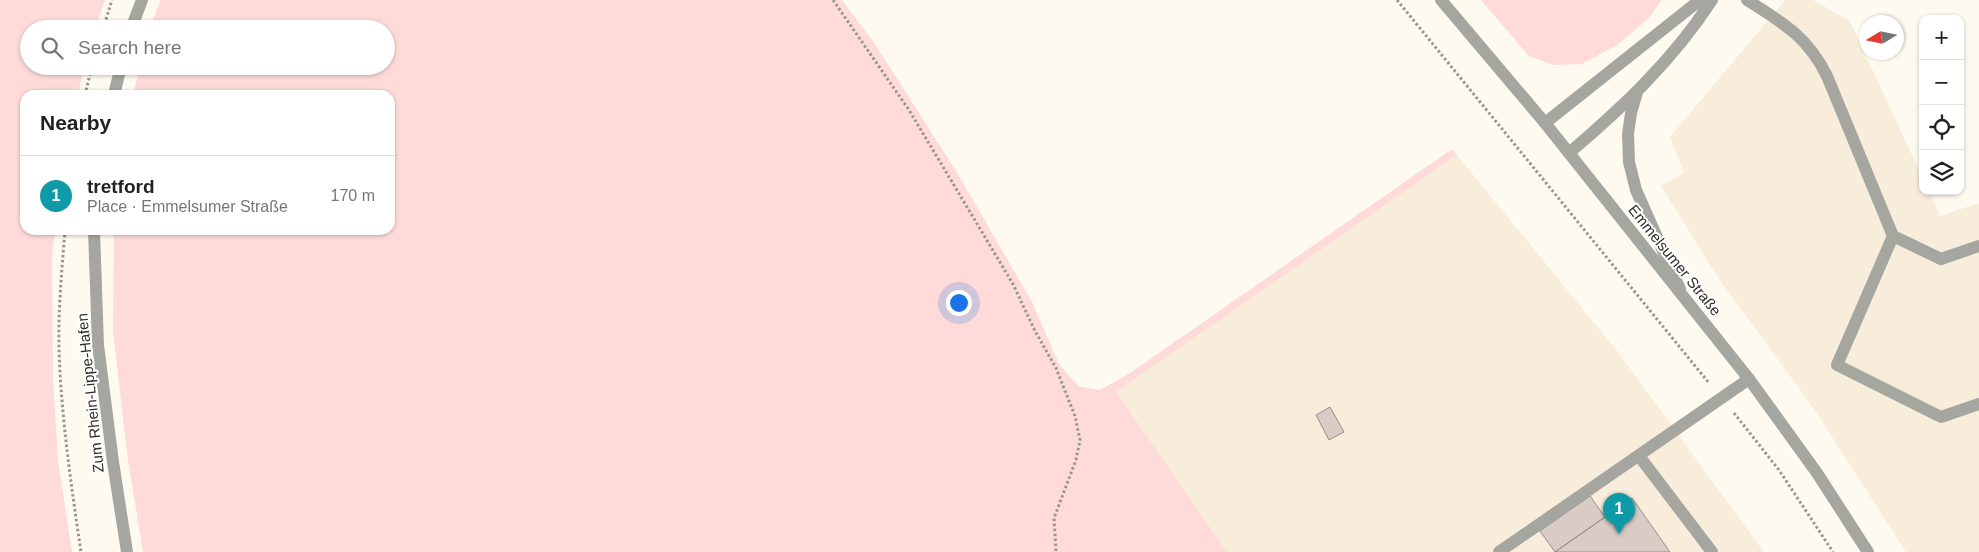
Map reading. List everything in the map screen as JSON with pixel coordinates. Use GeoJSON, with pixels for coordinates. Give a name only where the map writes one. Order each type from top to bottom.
{"type":"FeatureCollection","features":[{"type":"Feature","properties":{"kind":"street"},"geometry":{"type":"LineString","coordinates":[[134,20],[142,0]]}},
{"type":"Feature","properties":{"kind":"street","name":"Emmelsumer Straße"},"geometry":{"type":"LineString","coordinates":[[1441,0],[1545,123],[1749,379],[1817,473],[1868,552]]}},
{"type":"Feature","properties":{"kind":"street"},"geometry":{"type":"LineString","coordinates":[[1545,123],[1700,0]]}},
{"type":"Feature","properties":{"kind":"street"},"geometry":{"type":"LineString","coordinates":[[1569,153],[1614,114],[1662,67],[1690,33],[1712,0]]}},
{"type":"Feature","properties":{"kind":"street"},"geometry":{"type":"LineString","coordinates":[[1747,0],[1795,32],[1818,57],[1893,236],[1941,259],[1979,246]]}},
{"type":"Feature","properties":{"kind":"street"},"geometry":{"type":"LineString","coordinates":[[115,90],[119,75]]}},
{"type":"Feature","properties":{"kind":"street"},"geometry":{"type":"LineString","coordinates":[[1637,92],[1628,134],[1629,162],[1636,190],[1684,298]]}},
{"type":"Feature","properties":{"kind":"street","name":"Zum Rhein-Lippe-Hafen"},"geometry":{"type":"LineString","coordinates":[[94,235],[98,345],[127,552]]}},
{"type":"Feature","properties":{"kind":"street"},"geometry":{"type":"LineString","coordinates":[[1893,236],[1837,365],[1941,417],[1979,404]]}},
{"type":"Feature","properties":{"kind":"street"},"geometry":{"type":"LineString","coordinates":[[1499,552],[1749,379]]}},
{"type":"Feature","properties":{"kind":"street"},"geometry":{"type":"LineString","coordinates":[[1639,456],[1712,552]]}},
{"type":"Feature","properties":{"kind":"path"},"geometry":{"type":"LineString","coordinates":[[106,20],[112,0]]}},
{"type":"Feature","properties":{"kind":"path"},"geometry":{"type":"LineString","coordinates":[[833,0],[909,110],[1012,284],[1034,331],[1056,368],[1075,416],[1080,440],[1076,460],[1054,518],[1056,552]]}},
{"type":"Feature","properties":{"kind":"path"},"geometry":{"type":"LineString","coordinates":[[1397,0],[1779,470],[1833,552]]}},
{"type":"Feature","properties":{"kind":"path"},"geometry":{"type":"LineString","coordinates":[[86,90],[90,75]]}},
{"type":"Feature","properties":{"kind":"path"},"geometry":{"type":"LineString","coordinates":[[65,235],[59,347],[64,427],[81,552]]}},
{"type":"Feature","properties":{"kind":"shaded area"},"geometry":{"type":"Polygon","coordinates":[[[0,0],[105,0],[98,20],[20,20],[20,75],[82,75],[79,90],[20,90],[20,235],[54,235],[52,256],[53,378],[58,461],[72,552],[0,552],[0,0]]]}},
{"type":"Feature","properties":{"kind":"shaded area"},"geometry":{"type":"Polygon","coordinates":[[[161,0],[842,0],[875,44],[956,171],[1032,302],[1059,364],[1078,386],[1100,390],[1130,373],[1452,149],[1457,155],[1116,392],[1227,552],[143,552],[128,460],[113,332],[114,235],[395,235],[395,90],[134,90],[138,75],[395,75],[395,20],[153,20],[161,0]]]}},
{"type":"Feature","properties":{"kind":"shaded area"},"geometry":{"type":"Polygon","coordinates":[[[1481,0],[1662,0],[1649,18],[1617,45],[1582,64],[1553,65],[1529,56],[1481,0]]]}},
{"type":"Feature","properties":{"kind":"shaded area"},"geometry":{"type":"Polygon","coordinates":[[[1785,0],[1813,0],[1850,21],[1859,40],[1859,60],[1868,60],[1919,170],[1919,195],[1931,195],[1940,216],[1979,203],[1979,552],[1906,552],[1814,409],[1719,279],[1661,186],[1684,173],[1670,137],[1785,0]]]}},
{"type":"Feature","properties":{"kind":"shaded area"},"geometry":{"type":"Polygon","coordinates":[[[1457,155],[1618,352],[1764,552],[1227,552],[1115,392],[1457,155]]]}},
{"type":"Feature","properties":{"kind":"building"},"geometry":{"type":"Polygon","coordinates":[[[1330,407],[1344,432],[1329,440],[1316,415],[1330,407]]]}},
{"type":"Feature","properties":{"kind":"building"},"geometry":{"type":"Polygon","coordinates":[[[1590,496],[1605,517],[1555,552],[1540,531],[1590,496]]]}},
{"type":"Feature","properties":{"kind":"building"},"geometry":{"type":"Polygon","coordinates":[[[1632,498],[1670,552],[1555,552],[1605,517],[1632,498]]]}},
{"type":"Feature","properties":{"kind":"place","name":"tretford"},"geometry":{"type":"Point","coordinates":[1619,534]}}]}
